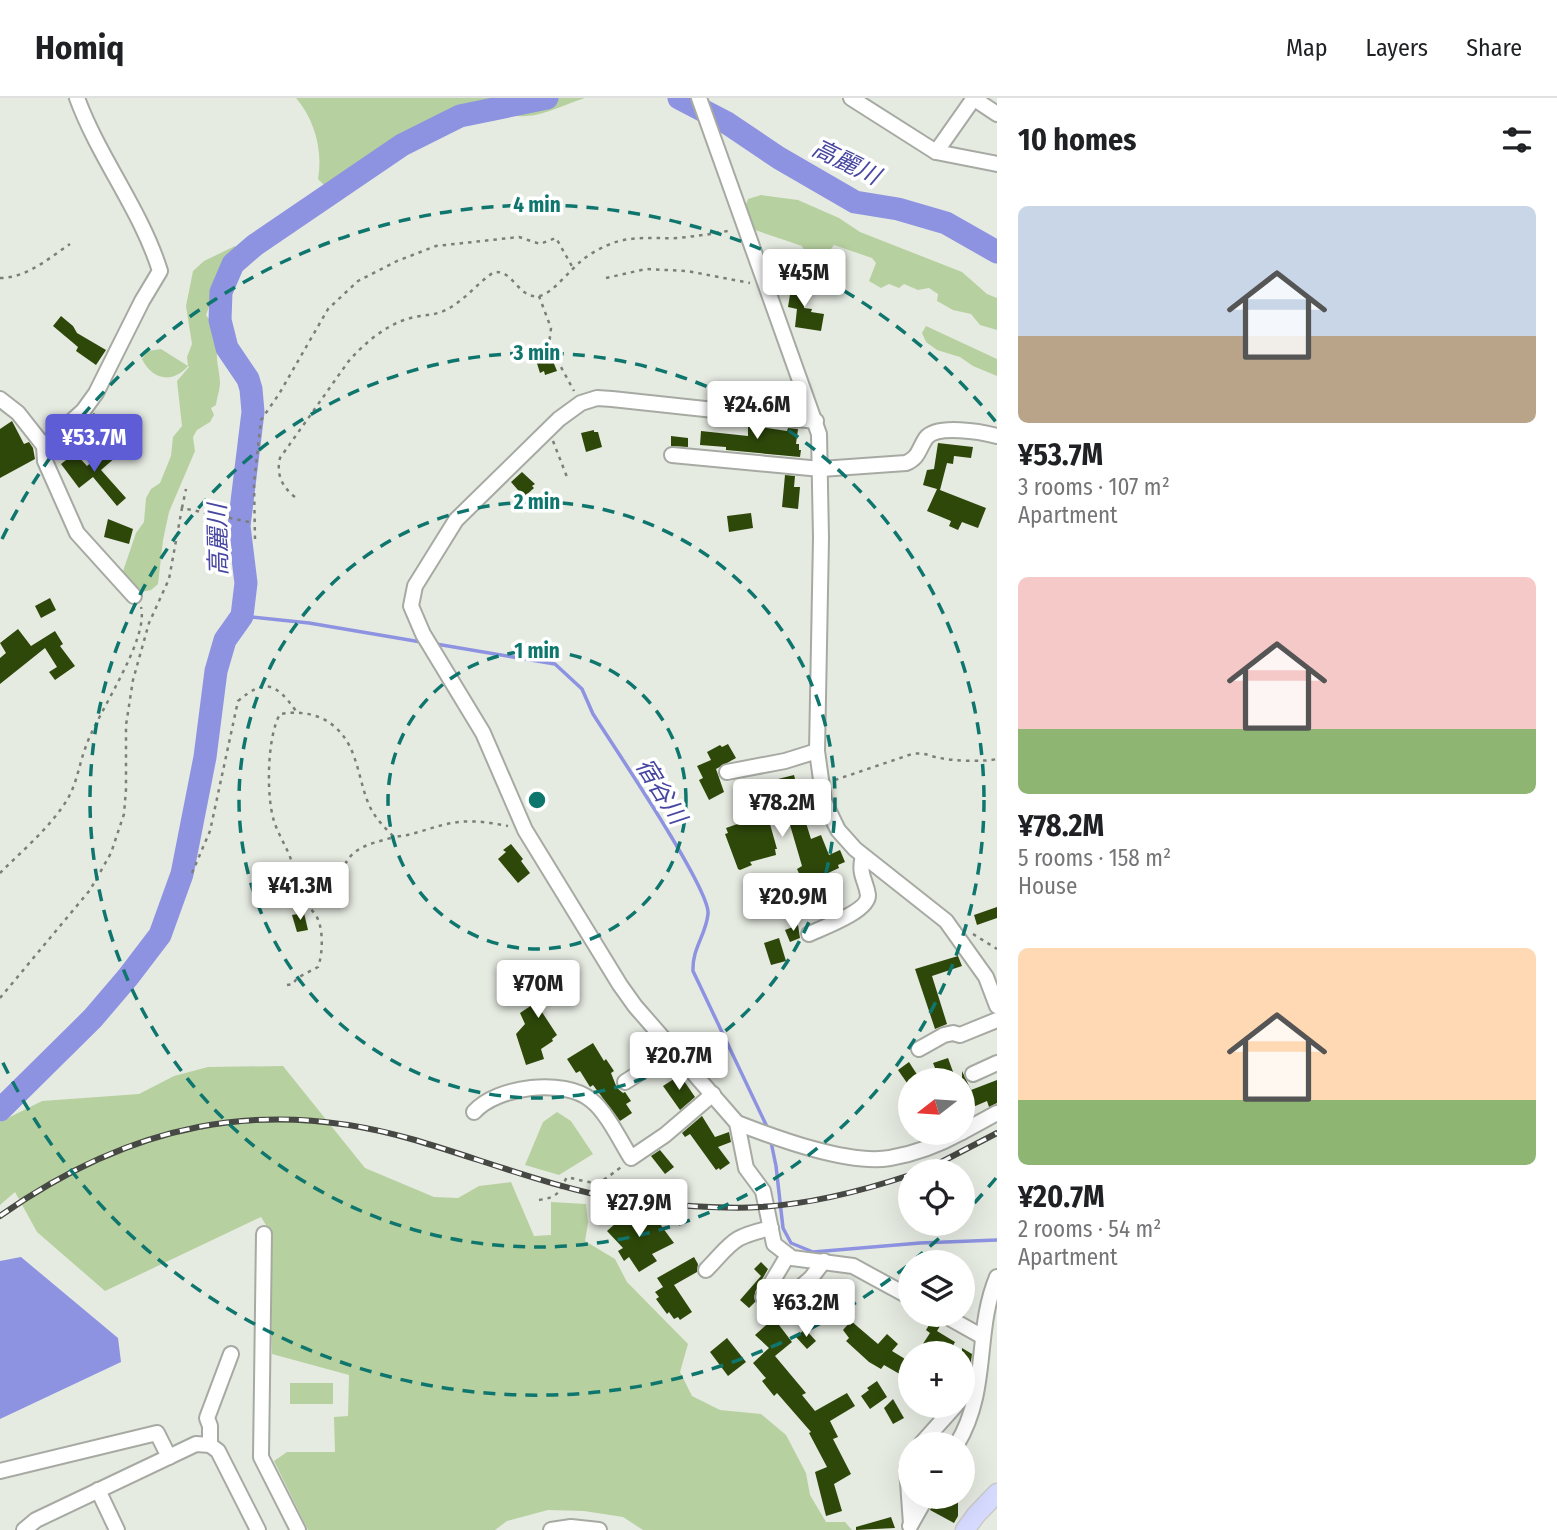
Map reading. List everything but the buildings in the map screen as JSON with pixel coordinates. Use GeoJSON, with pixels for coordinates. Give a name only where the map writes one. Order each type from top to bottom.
{"type":"FeatureCollection","features":[{"type":"Feature","properties":{"kind":"main road"},"geometry":{"type":"LineString","coordinates":[[965,1530],[997,1493]]}},
{"type":"Feature","properties":{"kind":"street"},"geometry":{"type":"LineString","coordinates":[[44,446],[83,411],[96,393],[160,271],[125,193],[77,98]]}},
{"type":"Feature","properties":{"kind":"street"},"geometry":{"type":"LineString","coordinates":[[699,98],[820,434],[817,751],[824,801],[838,830],[863,856],[946,921],[986,978],[997,1006]]}},
{"type":"Feature","properties":{"kind":"street"},"geometry":{"type":"LineString","coordinates":[[851,98],[936,152],[997,164]]}},
{"type":"Feature","properties":{"kind":"street"},"geometry":{"type":"LineString","coordinates":[[936,152],[974,98],[997,114]]}},
{"type":"Feature","properties":{"kind":"street"},"geometry":{"type":"LineString","coordinates":[[816,421],[612,399],[597,398],[581,403],[547,430],[456,520],[424,570],[411,598],[414,617],[483,733],[525,830],[620,985],[635,1006],[737,1123],[746,1168],[763,1191],[774,1244],[792,1258],[853,1266],[898,1290]]}},
{"type":"Feature","properties":{"kind":"street"},"geometry":{"type":"LineString","coordinates":[[0,399],[18,413],[44,446],[46,461],[77,533],[134,596]]}},
{"type":"Feature","properties":{"kind":"street"},"geometry":{"type":"LineString","coordinates":[[672,455],[821,469],[906,463],[918,455],[927,436],[940,430],[984,432],[997,436]]}},
{"type":"Feature","properties":{"kind":"street"},"geometry":{"type":"LineString","coordinates":[[727,772],[785,761],[817,751]]}},
{"type":"Feature","properties":{"kind":"street"},"geometry":{"type":"LineString","coordinates":[[809,934],[846,917],[866,902],[868,895],[861,872],[863,856]]}},
{"type":"Feature","properties":{"kind":"street"},"geometry":{"type":"LineString","coordinates":[[919,1049],[944,1035],[960,1035],[997,1020]]}},
{"type":"Feature","properties":{"kind":"street"},"geometry":{"type":"LineString","coordinates":[[625,1082],[675,1050]]}},
{"type":"Feature","properties":{"kind":"street"},"geometry":{"type":"LineString","coordinates":[[975,1073],[997,1063]]}},
{"type":"Feature","properties":{"kind":"street"},"geometry":{"type":"LineString","coordinates":[[474,1112],[493,1097],[510,1092],[559,1087],[579,1092],[594,1101],[631,1158],[665,1135],[713,1094]]}},
{"type":"Feature","properties":{"kind":"street"},"geometry":{"type":"LineString","coordinates":[[975,1125],[997,1114]]}},
{"type":"Feature","properties":{"kind":"street"},"geometry":{"type":"LineString","coordinates":[[737,1123],[779,1138],[868,1159],[889,1159],[931,1145]]}},
{"type":"Feature","properties":{"kind":"street"},"geometry":{"type":"LineString","coordinates":[[706,1270],[731,1241],[771,1228]]}},
{"type":"Feature","properties":{"kind":"street"},"geometry":{"type":"LineString","coordinates":[[264,1234],[261,1457],[298,1530]]}},
{"type":"Feature","properties":{"kind":"street"},"geometry":{"type":"LineString","coordinates":[[763,1297],[788,1255]]}},
{"type":"Feature","properties":{"kind":"street"},"geometry":{"type":"LineString","coordinates":[[796,1291],[824,1261]]}},
{"type":"Feature","properties":{"kind":"street"},"geometry":{"type":"LineString","coordinates":[[963,1432],[974,1409],[982,1370],[983,1337],[997,1277]]}},
{"type":"Feature","properties":{"kind":"street"},"geometry":{"type":"LineString","coordinates":[[965,1327],[983,1337]]}},
{"type":"Feature","properties":{"kind":"street"},"geometry":{"type":"LineString","coordinates":[[210,1445],[210,1426],[206,1418],[231,1354]]}},
{"type":"Feature","properties":{"kind":"street"},"geometry":{"type":"LineString","coordinates":[[975,1379],[982,1370]]}},
{"type":"Feature","properties":{"kind":"street"},"geometry":{"type":"LineString","coordinates":[[932,1432],[944,1418]]}},
{"type":"Feature","properties":{"kind":"street"},"geometry":{"type":"LineString","coordinates":[[0,1471],[157,1433],[169,1457]]}},
{"type":"Feature","properties":{"kind":"street"},"geometry":{"type":"LineString","coordinates":[[24,1530],[36,1520],[196,1444],[210,1445],[218,1451],[258,1530]]}},
{"type":"Feature","properties":{"kind":"street"},"geometry":{"type":"LineString","coordinates":[[98,1490],[117,1530]]}},
{"type":"Feature","properties":{"kind":"street"},"geometry":{"type":"LineString","coordinates":[[909,1509],[910,1527]]}},
{"type":"Feature","properties":{"kind":"street"},"geometry":{"type":"LineString","coordinates":[[910,1527],[920,1509]]}},
{"type":"Feature","properties":{"kind":"street"},"geometry":{"type":"LineString","coordinates":[[551,1530],[571,1527],[600,1530]]}},
{"type":"Feature","properties":{"kind":"path"},"geometry":{"type":"LineString","coordinates":[[295,497],[287,491],[280,477],[280,458],[359,348],[399,323],[413,317],[442,312],[494,272],[502,271],[508,274],[518,287],[529,294],[539,296],[550,291],[573,268],[607,245],[624,239],[710,234],[744,224]]}},
{"type":"Feature","properties":{"kind":"path"},"geometry":{"type":"LineString","coordinates":[[255,539],[254,483],[261,419],[279,394],[328,309],[358,281],[397,261],[436,246],[519,237],[540,244],[556,238],[573,268]]}},
{"type":"Feature","properties":{"kind":"path"},"geometry":{"type":"LineString","coordinates":[[0,278],[10,278],[31,270],[70,244]]}},
{"type":"Feature","properties":{"kind":"path"},"geometry":{"type":"LineString","coordinates":[[606,278],[646,269],[687,271],[767,285]]}},
{"type":"Feature","properties":{"kind":"path"},"geometry":{"type":"LineString","coordinates":[[539,296],[551,328],[549,345],[552,354],[581,403]]}},
{"type":"Feature","properties":{"kind":"path"},"geometry":{"type":"LineString","coordinates":[[547,430],[558,449],[567,477]]}},
{"type":"Feature","properties":{"kind":"path"},"geometry":{"type":"LineString","coordinates":[[0,998],[90,890],[111,853],[124,814],[126,725],[132,680],[149,623],[169,579],[186,489]]}},
{"type":"Feature","properties":{"kind":"path"},"geometry":{"type":"LineString","coordinates":[[182,508],[254,523]]}},
{"type":"Feature","properties":{"kind":"path"},"geometry":{"type":"LineString","coordinates":[[0,873],[63,807],[77,783],[86,747],[131,656],[142,620],[142,609],[134,596]]}},
{"type":"Feature","properties":{"kind":"path"},"geometry":{"type":"LineString","coordinates":[[142,620],[149,623]]}},
{"type":"Feature","properties":{"kind":"path"},"geometry":{"type":"LineString","coordinates":[[192,873],[210,831],[238,701],[253,688],[264,685],[285,695],[296,711]]}},
{"type":"Feature","properties":{"kind":"path"},"geometry":{"type":"LineString","coordinates":[[287,985],[318,967],[321,959],[316,914],[303,903],[299,895],[293,865],[275,822],[269,793],[271,749],[276,720],[280,714],[296,711],[318,715],[337,729],[349,745],[370,808],[394,837]]}},
{"type":"Feature","properties":{"kind":"path"},"geometry":{"type":"LineString","coordinates":[[821,783],[925,752],[936,758],[997,759]]}},
{"type":"Feature","properties":{"kind":"path"},"geometry":{"type":"LineString","coordinates":[[342,872],[346,859],[354,851],[394,837],[409,836],[456,822],[470,821],[525,830]]}},
{"type":"Feature","properties":{"kind":"path"},"geometry":{"type":"LineString","coordinates":[[539,1200],[549,1199],[560,1192],[567,1177],[595,1184],[601,1182],[631,1158]]}},
{"type":"Feature","properties":{"kind":"green space"},"geometry":{"type":"Polygon","coordinates":[[[296,98],[585,98],[534,115],[483,115],[420,139],[416,147],[408,153],[376,167],[332,193],[318,179],[316,136],[308,116],[296,98]]]}},
{"type":"Feature","properties":{"kind":"green space"},"geometry":{"type":"Polygon","coordinates":[[[761,195],[798,200],[839,218],[860,232],[962,272],[987,294],[997,298],[997,330],[980,325],[971,314],[953,310],[937,301],[938,294],[929,288],[918,290],[904,284],[899,288],[889,284],[881,288],[869,281],[876,263],[872,258],[834,245],[823,256],[808,258],[802,246],[752,229],[744,210],[748,199],[761,195]]]}},
{"type":"Feature","properties":{"kind":"green space"},"geometry":{"type":"Polygon","coordinates":[[[235,246],[238,251],[224,266],[206,315],[221,337],[217,355],[220,388],[216,405],[211,408],[214,415],[193,437],[195,451],[169,512],[158,584],[151,590],[137,593],[121,577],[136,533],[144,522],[146,498],[151,489],[160,483],[171,456],[173,437],[182,426],[177,381],[188,366],[187,357],[192,344],[186,306],[193,271],[204,261],[235,246]]]}},
{"type":"Feature","properties":{"kind":"green space"},"geometry":{"type":"Polygon","coordinates":[[[926,326],[997,359],[997,376],[960,357],[937,350],[926,342],[922,333],[926,326]]]}},
{"type":"Feature","properties":{"kind":"green space"},"geometry":{"type":"Polygon","coordinates":[[[161,349],[188,366],[176,375],[163,377],[151,371],[142,359],[148,351],[161,349]]]}},
{"type":"Feature","properties":{"kind":"green space"},"geometry":{"type":"Polygon","coordinates":[[[283,1066],[365,1168],[434,1197],[458,1198],[479,1186],[511,1182],[534,1236],[551,1235],[551,1202],[586,1204],[588,1223],[585,1241],[615,1259],[627,1282],[688,1344],[680,1372],[692,1396],[720,1410],[761,1414],[786,1435],[806,1473],[810,1495],[826,1522],[845,1522],[852,1530],[643,1530],[623,1517],[584,1511],[548,1510],[507,1521],[495,1530],[308,1530],[274,1461],[287,1452],[335,1452],[334,1417],[348,1416],[349,1375],[272,1354],[269,1230],[261,1217],[105,1291],[37,1232],[15,1192],[0,1205],[0,1122],[42,1101],[139,1094],[174,1076],[208,1067],[283,1066]]]}},
{"type":"Feature","properties":{"kind":"green space"},"geometry":{"type":"Polygon","coordinates":[[[557,1112],[571,1121],[593,1154],[559,1175],[525,1165],[543,1122],[557,1112]]]}},
{"type":"Feature","properties":{"kind":"green space"},"geometry":{"type":"Polygon","coordinates":[[[290,1383],[333,1383],[333,1404],[290,1404],[290,1383]]]}},
{"type":"Feature","properties":{"kind":"water"},"geometry":{"type":"Polygon","coordinates":[[[21,1257],[118,1338],[121,1362],[0,1419],[0,1261],[21,1257]]]}},
{"type":"Feature","properties":{"kind":"waterway","name":"高麗川"},"geometry":{"type":"LineString","coordinates":[[0,1110],[93,1018],[128,977],[160,935],[182,874],[205,757],[216,671],[225,640],[242,616],[246,583],[239,526],[253,412],[251,389],[248,379],[227,348],[220,320],[221,292],[233,264],[255,245],[402,145],[460,116],[547,98]]}},
{"type":"Feature","properties":{"kind":"waterway","name":"高麗川"},"geometry":{"type":"LineString","coordinates":[[679,98],[727,123],[779,158],[855,202],[898,209],[946,223],[997,252]]}},
{"type":"Feature","properties":{"kind":"waterway","name":"宿谷川"},"geometry":{"type":"LineString","coordinates":[[242,616],[309,623],[421,642]]}},
{"type":"Feature","properties":{"kind":"waterway","name":"宿谷川"},"geometry":{"type":"LineString","coordinates":[[436,644],[555,664],[582,689],[593,714],[678,848],[705,900],[708,914],[695,955],[693,971],[769,1131]]}},
{"type":"Feature","properties":{"kind":"waterway","name":"宿谷川"},"geometry":{"type":"LineString","coordinates":[[771,1142],[783,1228],[791,1243],[813,1252],[997,1240]]}},
{"type":"Feature","properties":{"kind":"railway"},"geometry":{"type":"LineString","coordinates":[[0,1216],[49,1185],[98,1159],[148,1140],[198,1127],[250,1120],[304,1120],[359,1127],[415,1140],[575,1189],[646,1203],[750,1208],[836,1196],[898,1179]]}},
{"type":"Feature","properties":{"kind":"railway"},"geometry":{"type":"LineString","coordinates":[[947,1159],[997,1133]]}}]}
